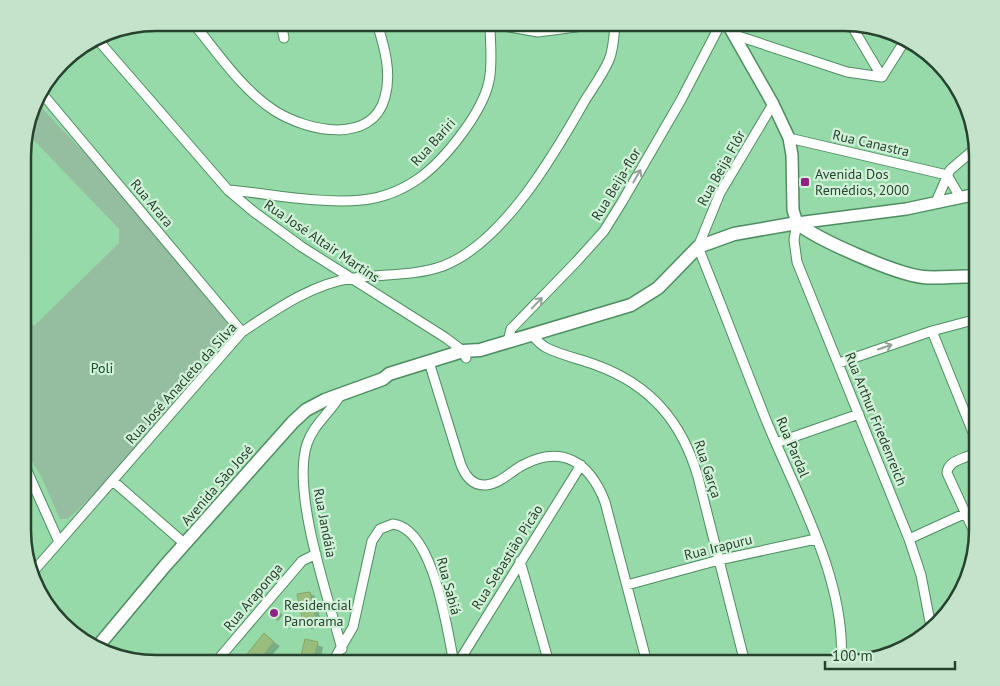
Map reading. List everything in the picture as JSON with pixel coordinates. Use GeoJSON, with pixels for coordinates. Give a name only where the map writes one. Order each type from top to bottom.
{"type":"FeatureCollection","features":[{"type":"Feature","properties":{"kind":"main road","name":"Avenida São José"},"geometry":{"type":"LineString","coordinates":[[102,642],[293,422],[314,405],[382,379],[392,381],[430,365],[508,340],[631,305],[658,288],[698,247],[741,233],[797,223]]}},
{"type":"Feature","properties":{"kind":"main road"},"geometry":{"type":"LineString","coordinates":[[797,223],[822,239],[905,273],[921,277],[968,277]]}},
{"type":"Feature","properties":{"kind":"street"},"geometry":{"type":"LineString","coordinates":[[201,32],[250,90],[264,103],[294,122],[325,131],[340,130],[362,124],[375,116],[382,105],[387,85],[387,65],[378,32]]}},
{"type":"Feature","properties":{"kind":"street"},"geometry":{"type":"LineString","coordinates":[[283,32],[284,38]]}},
{"type":"Feature","properties":{"kind":"street","name":"Rua Bariri"},"geometry":{"type":"LineString","coordinates":[[228,190],[338,201],[362,200],[395,192],[419,178],[444,155],[466,127],[485,94],[491,71],[489,32]]}},
{"type":"Feature","properties":{"kind":"street","name":"Rua José Anacleto da Silva"},"geometry":{"type":"LineString","coordinates":[[37,567],[242,332],[278,307],[323,287],[351,278],[427,270],[444,265],[478,244],[531,188],[609,61],[614,44],[614,32]]}},
{"type":"Feature","properties":{"kind":"street","name":"Rua Beija-flor"},"geometry":{"type":"LineString","coordinates":[[508,340],[511,329],[604,231],[676,108],[716,32]]}},
{"type":"Feature","properties":{"kind":"street"},"geometry":{"type":"LineString","coordinates":[[856,32],[882,77]]}},
{"type":"Feature","properties":{"kind":"street"},"geometry":{"type":"LineString","coordinates":[[735,34],[847,72],[882,77]]}},
{"type":"Feature","properties":{"kind":"street"},"geometry":{"type":"LineString","coordinates":[[735,34],[789,138],[792,155],[793,210],[797,223],[906,209],[968,196]]}},
{"type":"Feature","properties":{"kind":"street","name":"Rua José Altair Martins"},"geometry":{"type":"LineString","coordinates":[[102,44],[228,190],[266,221],[446,338],[462,356]]}},
{"type":"Feature","properties":{"kind":"street"},"geometry":{"type":"LineString","coordinates":[[882,77],[902,46]]}},
{"type":"Feature","properties":{"kind":"street","name":"Rua Arara"},"geometry":{"type":"LineString","coordinates":[[46,98],[242,332]]}},
{"type":"Feature","properties":{"kind":"street","name":"Rua Beija Flôr"},"geometry":{"type":"LineString","coordinates":[[698,247],[720,193],[773,104]]}},
{"type":"Feature","properties":{"kind":"street","name":"Rua Canastra"},"geometry":{"type":"LineString","coordinates":[[789,138],[947,175]]}},
{"type":"Feature","properties":{"kind":"street"},"geometry":{"type":"LineString","coordinates":[[936,202],[947,175],[954,164],[968,154]]}},
{"type":"Feature","properties":{"kind":"street"},"geometry":{"type":"LineString","coordinates":[[947,175],[960,197]]}},
{"type":"Feature","properties":{"kind":"street","name":"Rua Arthur Friedenreich"},"geometry":{"type":"LineString","coordinates":[[797,223],[794,240],[797,262],[909,539],[921,575],[930,620]]}},
{"type":"Feature","properties":{"kind":"street","name":"Rua Pardal"},"geometry":{"type":"LineString","coordinates":[[698,247],[816,539],[834,595],[841,655]]}},
{"type":"Feature","properties":{"kind":"street"},"geometry":{"type":"LineString","coordinates":[[839,363],[932,331],[968,321]]}},
{"type":"Feature","properties":{"kind":"street"},"geometry":{"type":"LineString","coordinates":[[932,331],[968,420]]}},
{"type":"Feature","properties":{"kind":"street","name":"Rua Garça"},"geometry":{"type":"LineString","coordinates":[[531,334],[545,347],[612,371],[631,382],[665,411],[690,451],[743,655]]}},
{"type":"Feature","properties":{"kind":"street"},"geometry":{"type":"LineString","coordinates":[[430,365],[463,472],[473,482],[486,485],[495,483],[522,466],[548,456],[565,457],[580,465],[599,486],[628,585],[645,655]]}},
{"type":"Feature","properties":{"kind":"street","name":"Rua Jandáia"},"geometry":{"type":"LineString","coordinates":[[341,394],[310,436],[304,457],[305,498],[316,554],[342,650]]}},
{"type":"Feature","properties":{"kind":"street"},"geometry":{"type":"LineString","coordinates":[[776,443],[859,414]]}},
{"type":"Feature","properties":{"kind":"street"},"geometry":{"type":"LineString","coordinates":[[909,539],[967,512],[947,469],[955,462],[968,456]]}},
{"type":"Feature","properties":{"kind":"street","name":"Rua Sebastião Picão"},"geometry":{"type":"LineString","coordinates":[[461,654],[580,465]]}},
{"type":"Feature","properties":{"kind":"street"},"geometry":{"type":"LineString","coordinates":[[32,481],[59,542]]}},
{"type":"Feature","properties":{"kind":"street"},"geometry":{"type":"LineString","coordinates":[[113,481],[186,544]]}},
{"type":"Feature","properties":{"kind":"street","name":"Rua Sabiá"},"geometry":{"type":"LineString","coordinates":[[342,650],[356,617],[372,540],[380,529],[393,524],[408,531],[422,546],[430,564],[454,654]]}},
{"type":"Feature","properties":{"kind":"street","name":"Rua Irapuru"},"geometry":{"type":"LineString","coordinates":[[628,585],[719,560],[816,539]]}},
{"type":"Feature","properties":{"kind":"street","name":"Rua Araponga"},"geometry":{"type":"LineString","coordinates":[[223,654],[302,561],[316,554]]}},
{"type":"Feature","properties":{"kind":"street"},"geometry":{"type":"LineString","coordinates":[[520,561],[547,655]]}},
{"type":"Feature","properties":{"kind":"street"},"geometry":{"type":"LineString","coordinates":[[339,654],[342,650]]}},
{"type":"Feature","properties":{"kind":"green space","name":"Poli"},"geometry":{"type":"Polygon","coordinates":[[[41,108],[153,225],[230,327],[131,459],[68,519],[60,519],[41,476],[32,461],[31,323],[34,326],[119,243],[119,229],[32,139],[41,108]]]}},
{"type":"Feature","properties":{"kind":"building"},"geometry":{"type":"Polygon","coordinates":[[[310,592],[317,624],[304,627],[297,594],[310,592]]]}},
{"type":"Feature","properties":{"kind":"building"},"geometry":{"type":"Polygon","coordinates":[[[264,633],[274,642],[264,654],[247,654],[264,633]]]}},
{"type":"Feature","properties":{"kind":"building"},"geometry":{"type":"Polygon","coordinates":[[[305,639],[318,642],[315,654],[301,654],[305,639]]]}},
{"type":"Feature","properties":{"kind":"place","name":"Avenida Dos Remédios, 2000"},"geometry":{"type":"Point","coordinates":[805,182]}},
{"type":"Feature","properties":{"kind":"place","name":"Residencial Panorama"},"geometry":{"type":"Point","coordinates":[274,613]}}]}
